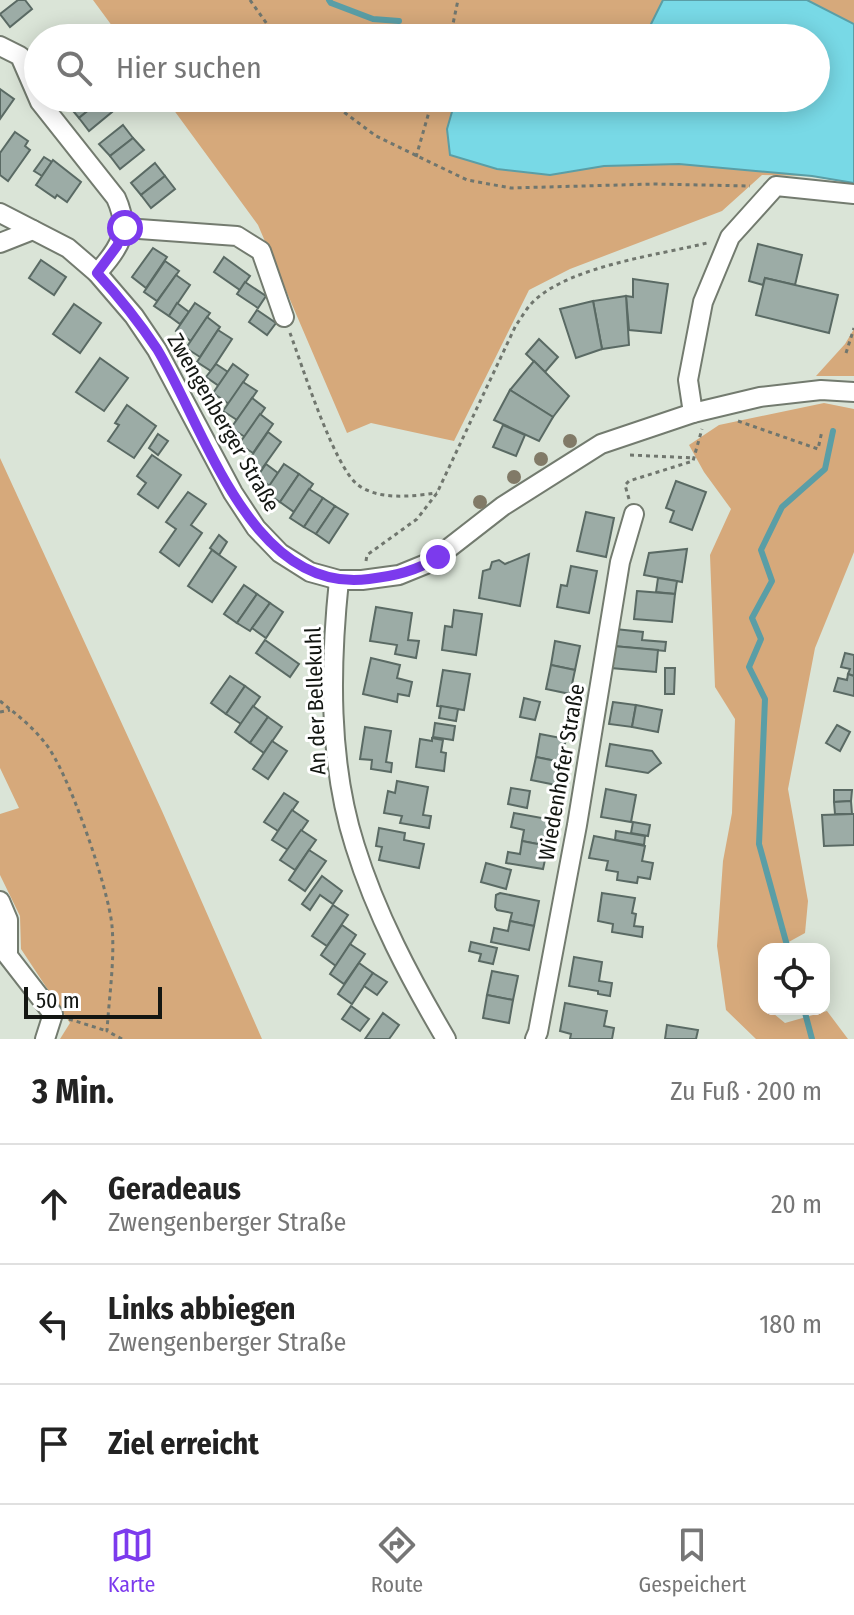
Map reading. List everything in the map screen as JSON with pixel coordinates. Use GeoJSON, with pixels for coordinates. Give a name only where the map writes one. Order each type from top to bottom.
{"type":"FeatureCollection","features":[{"type":"Feature","properties":{"kind":"street"},"geometry":{"type":"LineString","coordinates":[[0,46],[20,56],[24,65]]}},
{"type":"Feature","properties":{"kind":"street"},"geometry":{"type":"LineString","coordinates":[[48,112],[116,198],[123,212],[125,228],[117,246],[97,273]]}},
{"type":"Feature","properties":{"kind":"street"},"geometry":{"type":"LineString","coordinates":[[706,410],[688,380],[703,302],[730,237],[776,186],[854,194]]}},
{"type":"Feature","properties":{"kind":"street","name":"Zwengenberger Straße"},"geometry":{"type":"LineString","coordinates":[[0,213],[68,248],[97,273],[134,316],[157,350],[233,493],[256,528],[280,553],[310,572],[339,580],[399,575],[431,562],[503,506],[601,444],[706,410],[760,397],[806,392],[854,392]]}},
{"type":"Feature","properties":{"kind":"street"},"geometry":{"type":"LineString","coordinates":[[125,228],[237,236],[261,251],[284,317]]}},
{"type":"Feature","properties":{"kind":"street"},"geometry":{"type":"LineString","coordinates":[[0,243],[33,230]]}},
{"type":"Feature","properties":{"kind":"street","name":"Wiedenhofer Straße"},"geometry":{"type":"LineString","coordinates":[[535,1039],[577,825],[620,562],[634,514]]}},
{"type":"Feature","properties":{"kind":"street","name":"An der Bellekuhl"},"geometry":{"type":"LineString","coordinates":[[339,580],[334,643],[334,706],[338,768],[354,845],[384,923],[446,1039]]}},
{"type":"Feature","properties":{"kind":"street"},"geometry":{"type":"LineString","coordinates":[[0,901],[8,920],[8,956],[53,1014],[45,1039]]}},
{"type":"Feature","properties":{"kind":"path"},"geometry":{"type":"LineString","coordinates":[[250,0],[267,24]]}},
{"type":"Feature","properties":{"kind":"path"},"geometry":{"type":"LineString","coordinates":[[453,24],[458,0]]}},
{"type":"Feature","properties":{"kind":"path"},"geometry":{"type":"LineString","coordinates":[[344,112],[376,136],[416,157],[467,180],[511,188],[655,184],[776,186]]}},
{"type":"Feature","properties":{"kind":"path"},"geometry":{"type":"LineString","coordinates":[[416,157],[429,112]]}},
{"type":"Feature","properties":{"kind":"path"},"geometry":{"type":"LineString","coordinates":[[362,580],[367,555],[417,519],[437,493],[516,325],[534,301],[551,289],[607,266],[730,237]]}},
{"type":"Feature","properties":{"kind":"path"},"geometry":{"type":"LineString","coordinates":[[284,317],[332,441],[358,485],[389,496],[437,493]]}},
{"type":"Feature","properties":{"kind":"path"},"geometry":{"type":"LineString","coordinates":[[846,353],[854,328]]}},
{"type":"Feature","properties":{"kind":"path"},"geometry":{"type":"LineString","coordinates":[[634,514],[625,485],[629,481],[693,461],[706,410],[818,449],[822,431]]}},
{"type":"Feature","properties":{"kind":"path"},"geometry":{"type":"LineString","coordinates":[[601,444],[622,454],[694,458]]}},
{"type":"Feature","properties":{"kind":"path"},"geometry":{"type":"LineString","coordinates":[[0,701],[28,723],[47,744],[63,772],[107,898],[112,928],[107,1031]]}},
{"type":"Feature","properties":{"kind":"path"},"geometry":{"type":"LineString","coordinates":[[0,712],[10,710]]}},
{"type":"Feature","properties":{"kind":"path"},"geometry":{"type":"LineString","coordinates":[[53,1014],[107,1031],[122,1039]]}},
{"type":"Feature","properties":{"kind":"shaded area"},"geometry":{"type":"Polygon","coordinates":[[[93,0],[854,0],[854,184],[811,176],[762,175],[722,211],[570,269],[529,290],[454,441],[371,423],[347,433],[258,225],[175,112],[830,112],[830,24],[111,24],[93,0]]]}},
{"type":"Feature","properties":{"kind":"shaded area"},"geometry":{"type":"Polygon","coordinates":[[[854,329],[854,376],[816,376],[845,344],[854,329]]]}},
{"type":"Feature","properties":{"kind":"shaded area"},"geometry":{"type":"Polygon","coordinates":[[[824,403],[854,409],[854,552],[815,648],[788,789],[808,901],[805,933],[787,943],[758,943],[758,1015],[775,1015],[785,1023],[813,1015],[830,1015],[848,1039],[756,1039],[726,1010],[717,946],[723,861],[732,813],[735,719],[715,687],[710,555],[731,509],[689,445],[719,425],[824,403]]]}},
{"type":"Feature","properties":{"kind":"shaded area"},"geometry":{"type":"Polygon","coordinates":[[[0,458],[162,811],[262,1039],[60,1039],[70,1023],[21,949],[20,916],[0,875],[0,814],[19,808],[0,768],[0,458]]]}},
{"type":"Feature","properties":{"kind":"water"},"geometry":{"type":"Polygon","coordinates":[[[663,0],[807,0],[854,24],[854,183],[812,176],[679,164],[604,166],[550,175],[497,169],[450,155],[447,129],[452,112],[830,112],[830,24],[651,24],[663,0]]]}},
{"type":"Feature","properties":{"kind":"building"},"geometry":{"type":"Polygon","coordinates":[[[18,0],[25,0],[32,9],[10,27],[0,14],[18,0]]]}},
{"type":"Feature","properties":{"kind":"building"},"geometry":{"type":"Polygon","coordinates":[[[0,89],[14,99],[0,119],[0,89]]]}},
{"type":"Feature","properties":{"kind":"building"},"geometry":{"type":"Polygon","coordinates":[[[86,112],[112,112],[89,131],[79,118],[86,112]]]}},
{"type":"Feature","properties":{"kind":"building"},"geometry":{"type":"Polygon","coordinates":[[[123,125],[133,138],[110,156],[99,144],[123,125]]]}},
{"type":"Feature","properties":{"kind":"building"},"geometry":{"type":"Polygon","coordinates":[[[15,132],[28,141],[25,146],[30,150],[8,181],[0,175],[0,153],[15,132]]]}},
{"type":"Feature","properties":{"kind":"building"},"geometry":{"type":"Polygon","coordinates":[[[133,138],[144,150],[120,169],[110,156],[133,138]]]}},
{"type":"Feature","properties":{"kind":"building"},"geometry":{"type":"Polygon","coordinates":[[[44,157],[52,162],[42,176],[34,171],[44,157]]]}},
{"type":"Feature","properties":{"kind":"building"},"geometry":{"type":"Polygon","coordinates":[[[53,160],[81,182],[67,202],[36,185],[53,160]]]}},
{"type":"Feature","properties":{"kind":"building"},"geometry":{"type":"Polygon","coordinates":[[[155,163],[165,176],[141,195],[131,183],[155,163]]]}},
{"type":"Feature","properties":{"kind":"building"},"geometry":{"type":"Polygon","coordinates":[[[165,176],[175,189],[151,208],[141,195],[165,176]]]}},
{"type":"Feature","properties":{"kind":"building"},"geometry":{"type":"Polygon","coordinates":[[[758,244],[802,255],[795,285],[765,278],[763,285],[749,281],[758,244]]]}},
{"type":"Feature","properties":{"kind":"building"},"geometry":{"type":"Polygon","coordinates":[[[153,248],[167,257],[146,288],[132,277],[153,248]]]}},
{"type":"Feature","properties":{"kind":"building"},"geometry":{"type":"Polygon","coordinates":[[[224,257],[250,276],[240,290],[214,272],[224,257]]]}},
{"type":"Feature","properties":{"kind":"building"},"geometry":{"type":"Polygon","coordinates":[[[41,260],[66,277],[54,295],[29,278],[41,260]]]}},
{"type":"Feature","properties":{"kind":"building"},"geometry":{"type":"Polygon","coordinates":[[[165,261],[179,271],[157,301],[144,292],[165,261]]]}},
{"type":"Feature","properties":{"kind":"building"},"geometry":{"type":"Polygon","coordinates":[[[176,275],[190,285],[169,316],[154,306],[176,275]]]}},
{"type":"Feature","properties":{"kind":"building"},"geometry":{"type":"Polygon","coordinates":[[[765,278],[838,295],[829,333],[756,315],[765,278]]]}},
{"type":"Feature","properties":{"kind":"building"},"geometry":{"type":"Polygon","coordinates":[[[633,279],[668,284],[661,333],[629,330],[626,296],[633,297],[633,279]]]}},
{"type":"Feature","properties":{"kind":"building"},"geometry":{"type":"Polygon","coordinates":[[[245,282],[266,296],[258,308],[237,294],[245,282]]]}},
{"type":"Feature","properties":{"kind":"building"},"geometry":{"type":"Polygon","coordinates":[[[626,296],[629,345],[602,349],[593,301],[626,296]]]}},
{"type":"Feature","properties":{"kind":"building"},"geometry":{"type":"Polygon","coordinates":[[[593,301],[602,349],[576,358],[560,309],[593,301]]]}},
{"type":"Feature","properties":{"kind":"building"},"geometry":{"type":"Polygon","coordinates":[[[177,303],[189,312],[180,324],[169,316],[177,303]]]}},
{"type":"Feature","properties":{"kind":"building"},"geometry":{"type":"Polygon","coordinates":[[[195,303],[210,313],[191,341],[176,331],[195,303]]]}},
{"type":"Feature","properties":{"kind":"building"},"geometry":{"type":"Polygon","coordinates":[[[74,304],[101,323],[80,353],[53,334],[74,304]]]}},
{"type":"Feature","properties":{"kind":"building"},"geometry":{"type":"Polygon","coordinates":[[[257,310],[276,323],[267,335],[249,322],[257,310]]]}},
{"type":"Feature","properties":{"kind":"building"},"geometry":{"type":"Polygon","coordinates":[[[207,317],[220,327],[200,357],[186,348],[207,317]]]}},
{"type":"Feature","properties":{"kind":"building"},"geometry":{"type":"Polygon","coordinates":[[[218,330],[232,339],[211,371],[197,362],[218,330]]]}},
{"type":"Feature","properties":{"kind":"building"},"geometry":{"type":"Polygon","coordinates":[[[539,339],[558,357],[545,372],[526,354],[539,339]]]}},
{"type":"Feature","properties":{"kind":"building"},"geometry":{"type":"Polygon","coordinates":[[[100,358],[128,378],[104,411],[76,392],[100,358]]]}},
{"type":"Feature","properties":{"kind":"building"},"geometry":{"type":"Polygon","coordinates":[[[534,361],[569,396],[553,417],[510,390],[534,361]]]}},
{"type":"Feature","properties":{"kind":"building"},"geometry":{"type":"Polygon","coordinates":[[[216,364],[228,372],[219,386],[206,377],[216,364]]]}},
{"type":"Feature","properties":{"kind":"building"},"geometry":{"type":"Polygon","coordinates":[[[233,364],[248,375],[229,404],[213,393],[233,364]]]}},
{"type":"Feature","properties":{"kind":"building"},"geometry":{"type":"Polygon","coordinates":[[[243,382],[257,391],[237,420],[223,411],[243,382]]]}},
{"type":"Feature","properties":{"kind":"building"},"geometry":{"type":"Polygon","coordinates":[[[510,390],[553,417],[539,441],[494,420],[510,390]]]}},
{"type":"Feature","properties":{"kind":"building"},"geometry":{"type":"Polygon","coordinates":[[[252,398],[265,408],[245,437],[231,428],[252,398]]]}},
{"type":"Feature","properties":{"kind":"building"},"geometry":{"type":"Polygon","coordinates":[[[127,405],[156,426],[134,458],[108,441],[127,405]]]}},
{"type":"Feature","properties":{"kind":"building"},"geometry":{"type":"Polygon","coordinates":[[[260,414],[273,424],[253,453],[239,444],[260,414]]]}},
{"type":"Feature","properties":{"kind":"building"},"geometry":{"type":"Polygon","coordinates":[[[503,425],[525,435],[516,456],[493,447],[503,425]]]}},
{"type":"Feature","properties":{"kind":"building"},"geometry":{"type":"Polygon","coordinates":[[[268,432],[281,442],[261,470],[248,461],[268,432]]]}},
{"type":"Feature","properties":{"kind":"building"},"geometry":{"type":"Polygon","coordinates":[[[158,434],[168,441],[158,455],[149,448],[158,434]]]}},
{"type":"Feature","properties":{"kind":"building"},"geometry":{"type":"Polygon","coordinates":[[[152,455],[181,475],[158,508],[138,494],[146,483],[137,476],[152,455]]]}},
{"type":"Feature","properties":{"kind":"building"},"geometry":{"type":"Polygon","coordinates":[[[266,464],[278,473],[270,486],[257,477],[266,464]]]}},
{"type":"Feature","properties":{"kind":"building"},"geometry":{"type":"Polygon","coordinates":[[[284,464],[299,474],[280,502],[265,492],[284,464]]]}},
{"type":"Feature","properties":{"kind":"building"},"geometry":{"type":"Polygon","coordinates":[[[299,474],[313,484],[294,512],[280,502],[299,474]]]}},
{"type":"Feature","properties":{"kind":"building"},"geometry":{"type":"Polygon","coordinates":[[[676,481],[706,492],[692,530],[670,522],[674,511],[666,508],[676,481]]]}},
{"type":"Feature","properties":{"kind":"building"},"geometry":{"type":"Polygon","coordinates":[[[309,489],[323,498],[304,527],[290,518],[309,489]]]}},
{"type":"Feature","properties":{"kind":"building"},"geometry":{"type":"Polygon","coordinates":[[[188,492],[206,504],[191,525],[202,533],[179,566],[160,552],[176,529],[166,522],[188,492]]]}},
{"type":"Feature","properties":{"kind":"building"},"geometry":{"type":"Polygon","coordinates":[[[323,498],[335,506],[316,534],[304,527],[323,498]]]}},
{"type":"Feature","properties":{"kind":"building"},"geometry":{"type":"Polygon","coordinates":[[[335,506],[348,514],[329,543],[316,534],[335,506]]]}},
{"type":"Feature","properties":{"kind":"building"},"geometry":{"type":"Polygon","coordinates":[[[586,512],[614,518],[606,557],[577,551],[586,512]]]}},
{"type":"Feature","properties":{"kind":"building"},"geometry":{"type":"Polygon","coordinates":[[[219,535],[227,542],[219,555],[210,548],[219,535]]]}},
{"type":"Feature","properties":{"kind":"building"},"geometry":{"type":"Polygon","coordinates":[[[687,549],[682,582],[644,575],[649,553],[687,549]]]}},
{"type":"Feature","properties":{"kind":"building"},"geometry":{"type":"Polygon","coordinates":[[[212,550],[236,567],[212,602],[188,586],[212,550]]]}},
{"type":"Feature","properties":{"kind":"building"},"geometry":{"type":"Polygon","coordinates":[[[529,554],[520,606],[479,598],[483,571],[490,569],[492,562],[499,560],[505,564],[529,554]]]}},
{"type":"Feature","properties":{"kind":"building"},"geometry":{"type":"Polygon","coordinates":[[[571,566],[597,571],[589,613],[557,607],[561,585],[567,586],[571,566]]]}},
{"type":"Feature","properties":{"kind":"building"},"geometry":{"type":"Polygon","coordinates":[[[658,578],[677,581],[675,594],[656,592],[658,578]]]}},
{"type":"Feature","properties":{"kind":"building"},"geometry":{"type":"Polygon","coordinates":[[[244,585],[257,594],[237,623],[224,614],[244,585]]]}},
{"type":"Feature","properties":{"kind":"building"},"geometry":{"type":"Polygon","coordinates":[[[637,591],[675,594],[672,622],[634,619],[637,591]]]}},
{"type":"Feature","properties":{"kind":"building"},"geometry":{"type":"Polygon","coordinates":[[[257,594],[270,603],[250,631],[237,623],[257,594]]]}},
{"type":"Feature","properties":{"kind":"building"},"geometry":{"type":"Polygon","coordinates":[[[270,603],[283,612],[266,638],[252,628],[270,603]]]}},
{"type":"Feature","properties":{"kind":"building"},"geometry":{"type":"Polygon","coordinates":[[[376,607],[412,613],[408,640],[419,641],[416,658],[395,654],[397,645],[370,641],[376,607]]]}},
{"type":"Feature","properties":{"kind":"building"},"geometry":{"type":"Polygon","coordinates":[[[454,610],[482,614],[476,655],[442,650],[445,626],[452,627],[454,610]]]}},
{"type":"Feature","properties":{"kind":"building"},"geometry":{"type":"Polygon","coordinates":[[[615,629],[643,632],[642,640],[666,642],[665,651],[613,646],[615,629]]]}},
{"type":"Feature","properties":{"kind":"building"},"geometry":{"type":"Polygon","coordinates":[[[265,640],[299,664],[290,677],[256,653],[265,640]]]}},
{"type":"Feature","properties":{"kind":"building"},"geometry":{"type":"Polygon","coordinates":[[[555,641],[580,646],[575,670],[551,665],[555,641]]]}},
{"type":"Feature","properties":{"kind":"building"},"geometry":{"type":"Polygon","coordinates":[[[613,646],[658,650],[656,672],[611,668],[613,646]]]}},
{"type":"Feature","properties":{"kind":"building"},"geometry":{"type":"Polygon","coordinates":[[[845,653],[854,655],[854,676],[848,674],[850,669],[841,667],[845,653]]]}},
{"type":"Feature","properties":{"kind":"building"},"geometry":{"type":"Polygon","coordinates":[[[371,658],[400,665],[397,678],[412,682],[409,696],[398,694],[397,702],[363,694],[371,658]]]}},
{"type":"Feature","properties":{"kind":"building"},"geometry":{"type":"Polygon","coordinates":[[[551,665],[575,670],[570,694],[546,689],[551,665]]]}},
{"type":"Feature","properties":{"kind":"building"},"geometry":{"type":"Polygon","coordinates":[[[665,668],[675,668],[674,694],[665,694],[665,668]]]}},
{"type":"Feature","properties":{"kind":"building"},"geometry":{"type":"Polygon","coordinates":[[[443,670],[470,674],[464,710],[437,706],[443,670]]]}},
{"type":"Feature","properties":{"kind":"building"},"geometry":{"type":"Polygon","coordinates":[[[848,674],[854,676],[854,696],[834,691],[838,678],[847,680],[848,674]]]}},
{"type":"Feature","properties":{"kind":"building"},"geometry":{"type":"Polygon","coordinates":[[[230,676],[245,686],[226,714],[211,703],[230,676]]]}},
{"type":"Feature","properties":{"kind":"building"},"geometry":{"type":"Polygon","coordinates":[[[245,686],[260,697],[241,724],[226,714],[245,686]]]}},
{"type":"Feature","properties":{"kind":"building"},"geometry":{"type":"Polygon","coordinates":[[[524,698],[540,702],[535,720],[520,717],[524,698]]]}},
{"type":"Feature","properties":{"kind":"building"},"geometry":{"type":"Polygon","coordinates":[[[613,702],[636,705],[632,727],[609,724],[613,702]]]}},
{"type":"Feature","properties":{"kind":"building"},"geometry":{"type":"Polygon","coordinates":[[[636,705],[662,710],[658,732],[632,727],[636,705]]]}},
{"type":"Feature","properties":{"kind":"building"},"geometry":{"type":"Polygon","coordinates":[[[253,706],[268,717],[250,743],[235,732],[253,706]]]}},
{"type":"Feature","properties":{"kind":"building"},"geometry":{"type":"Polygon","coordinates":[[[441,706],[458,709],[456,721],[439,718],[441,706]]]}},
{"type":"Feature","properties":{"kind":"building"},"geometry":{"type":"Polygon","coordinates":[[[268,717],[282,727],[264,753],[250,743],[268,717]]]}},
{"type":"Feature","properties":{"kind":"building"},"geometry":{"type":"Polygon","coordinates":[[[435,723],[455,726],[453,740],[433,737],[435,723]]]}},
{"type":"Feature","properties":{"kind":"building"},"geometry":{"type":"Polygon","coordinates":[[[837,725],[850,732],[840,751],[826,743],[837,725]]]}},
{"type":"Feature","properties":{"kind":"building"},"geometry":{"type":"Polygon","coordinates":[[[365,727],[391,731],[386,762],[392,763],[391,772],[371,769],[372,760],[360,759],[365,727]]]}},
{"type":"Feature","properties":{"kind":"building"},"geometry":{"type":"Polygon","coordinates":[[[540,734],[566,739],[561,762],[536,757],[540,734]]]}},
{"type":"Feature","properties":{"kind":"building"},"geometry":{"type":"Polygon","coordinates":[[[432,738],[443,740],[441,752],[446,753],[444,771],[416,767],[420,739],[432,741],[432,738]]]}},
{"type":"Feature","properties":{"kind":"building"},"geometry":{"type":"Polygon","coordinates":[[[272,741],[287,751],[268,779],[253,769],[272,741]]]}},
{"type":"Feature","properties":{"kind":"building"},"geometry":{"type":"Polygon","coordinates":[[[610,744],[652,751],[661,763],[648,773],[606,766],[610,744]]]}},
{"type":"Feature","properties":{"kind":"building"},"geometry":{"type":"Polygon","coordinates":[[[536,757],[561,762],[556,785],[531,780],[536,757]]]}},
{"type":"Feature","properties":{"kind":"building"},"geometry":{"type":"Polygon","coordinates":[[[397,781],[428,787],[423,815],[431,816],[429,828],[400,823],[402,816],[384,813],[388,791],[395,793],[397,781]]]}},
{"type":"Feature","properties":{"kind":"building"},"geometry":{"type":"Polygon","coordinates":[[[511,788],[530,791],[527,808],[508,804],[511,788]]]}},
{"type":"Feature","properties":{"kind":"building"},"geometry":{"type":"Polygon","coordinates":[[[606,789],[636,795],[631,822],[601,817],[606,789]]]}},
{"type":"Feature","properties":{"kind":"building"},"geometry":{"type":"Polygon","coordinates":[[[834,790],[852,790],[851,801],[834,802],[834,790]]]}},
{"type":"Feature","properties":{"kind":"building"},"geometry":{"type":"Polygon","coordinates":[[[284,793],[298,802],[278,831],[264,822],[284,793]]]}},
{"type":"Feature","properties":{"kind":"building"},"geometry":{"type":"Polygon","coordinates":[[[851,801],[852,814],[835,814],[834,802],[851,801]]]}},
{"type":"Feature","properties":{"kind":"building"},"geometry":{"type":"Polygon","coordinates":[[[292,810],[308,821],[288,850],[272,840],[292,810]]]}},
{"type":"Feature","properties":{"kind":"building"},"geometry":{"type":"Polygon","coordinates":[[[514,813],[553,820],[548,846],[522,841],[524,830],[511,827],[514,813]]]}},
{"type":"Feature","properties":{"kind":"building"},"geometry":{"type":"Polygon","coordinates":[[[854,814],[854,845],[824,846],[822,815],[854,814]]]}},
{"type":"Feature","properties":{"kind":"building"},"geometry":{"type":"Polygon","coordinates":[[[633,822],[650,825],[648,836],[631,833],[633,822]]]}},
{"type":"Feature","properties":{"kind":"building"},"geometry":{"type":"Polygon","coordinates":[[[379,828],[405,833],[404,840],[424,844],[419,868],[379,860],[382,847],[376,846],[379,828]]]}},
{"type":"Feature","properties":{"kind":"building"},"geometry":{"type":"Polygon","coordinates":[[[301,830],[316,840],[295,870],[280,860],[301,830]]]}},
{"type":"Feature","properties":{"kind":"building"},"geometry":{"type":"Polygon","coordinates":[[[616,831],[645,836],[644,845],[615,840],[616,831]]]}},
{"type":"Feature","properties":{"kind":"building"},"geometry":{"type":"Polygon","coordinates":[[[594,836],[645,846],[642,861],[653,863],[650,879],[638,877],[637,883],[617,880],[618,872],[606,870],[608,861],[589,858],[594,836]]]}},
{"type":"Feature","properties":{"kind":"building"},"geometry":{"type":"Polygon","coordinates":[[[522,841],[548,846],[543,869],[506,863],[508,852],[520,854],[522,841]]]}},
{"type":"Feature","properties":{"kind":"building"},"geometry":{"type":"Polygon","coordinates":[[[309,850],[326,861],[305,891],[289,880],[309,850]]]}},
{"type":"Feature","properties":{"kind":"building"},"geometry":{"type":"Polygon","coordinates":[[[486,863],[511,870],[506,889],[481,882],[486,863]]]}},
{"type":"Feature","properties":{"kind":"building"},"geometry":{"type":"Polygon","coordinates":[[[322,876],[342,891],[333,904],[320,895],[310,910],[302,904],[322,876]]]}},
{"type":"Feature","properties":{"kind":"building"},"geometry":{"type":"Polygon","coordinates":[[[500,893],[539,901],[534,926],[510,921],[512,913],[497,910],[496,895],[500,893]]]}},
{"type":"Feature","properties":{"kind":"building"},"geometry":{"type":"Polygon","coordinates":[[[602,893],[635,898],[632,913],[636,914],[634,926],[643,927],[642,937],[612,932],[613,924],[598,921],[602,893]]]}},
{"type":"Feature","properties":{"kind":"building"},"geometry":{"type":"Polygon","coordinates":[[[333,905],[348,915],[327,946],[312,936],[333,905]]]}},
{"type":"Feature","properties":{"kind":"building"},"geometry":{"type":"Polygon","coordinates":[[[510,921],[534,926],[529,950],[491,942],[494,928],[508,931],[510,921]]]}},
{"type":"Feature","properties":{"kind":"building"},"geometry":{"type":"Polygon","coordinates":[[[342,925],[356,935],[336,966],[321,955],[342,925]]]}},
{"type":"Feature","properties":{"kind":"building"},"geometry":{"type":"Polygon","coordinates":[[[471,942],[497,948],[493,964],[479,961],[481,954],[469,951],[471,942]]]}},
{"type":"Feature","properties":{"kind":"building"},"geometry":{"type":"Polygon","coordinates":[[[350,944],[365,954],[344,984],[330,974],[350,944]]]}},
{"type":"Feature","properties":{"kind":"building"},"geometry":{"type":"Polygon","coordinates":[[[574,957],[602,962],[599,981],[612,983],[610,996],[569,986],[574,957]]]}},
{"type":"Feature","properties":{"kind":"building"},"geometry":{"type":"Polygon","coordinates":[[[359,963],[373,973],[352,1004],[338,994],[359,963]]]}},
{"type":"Feature","properties":{"kind":"building"},"geometry":{"type":"Polygon","coordinates":[[[492,971],[518,976],[513,1000],[487,995],[492,971]]]}},
{"type":"Feature","properties":{"kind":"building"},"geometry":{"type":"Polygon","coordinates":[[[373,973],[387,982],[377,995],[364,986],[373,973]]]}},
{"type":"Feature","properties":{"kind":"building"},"geometry":{"type":"Polygon","coordinates":[[[487,995],[513,1000],[509,1023],[483,1018],[487,995]]]}},
{"type":"Feature","properties":{"kind":"building"},"geometry":{"type":"Polygon","coordinates":[[[565,1003],[607,1011],[604,1026],[614,1028],[612,1039],[570,1039],[571,1034],[560,1031],[565,1003]]]}},
{"type":"Feature","properties":{"kind":"building"},"geometry":{"type":"Polygon","coordinates":[[[351,1006],[369,1019],[360,1031],[342,1019],[351,1006]]]}},
{"type":"Feature","properties":{"kind":"building"},"geometry":{"type":"Polygon","coordinates":[[[383,1013],[399,1025],[389,1039],[365,1039],[383,1013]]]}},
{"type":"Feature","properties":{"kind":"building"},"geometry":{"type":"Polygon","coordinates":[[[667,1025],[698,1030],[696,1039],[665,1039],[667,1025]]]}},
{"type":"Feature","properties":{"kind":"waterway"},"geometry":{"type":"LineString","coordinates":[[329,0],[373,19],[399,21]]}},
{"type":"Feature","properties":{"kind":"waterway"},"geometry":{"type":"LineString","coordinates":[[786,943],[759,844],[765,699],[749,667],[761,639],[752,618],[772,581],[761,550],[782,507],[825,469],[833,431]]}},
{"type":"Feature","properties":{"kind":"waterway"},"geometry":{"type":"LineString","coordinates":[[806,1015],[812,1039]]}},
{"type":"Feature","properties":{"kind":"route"},"geometry":{"type":"LineString","coordinates":[[125,228],[108,261],[97,273],[134,316],[157,350],[233,493],[256,528],[280,553],[310,572],[339,580],[399,575],[438,557]]}}]}
